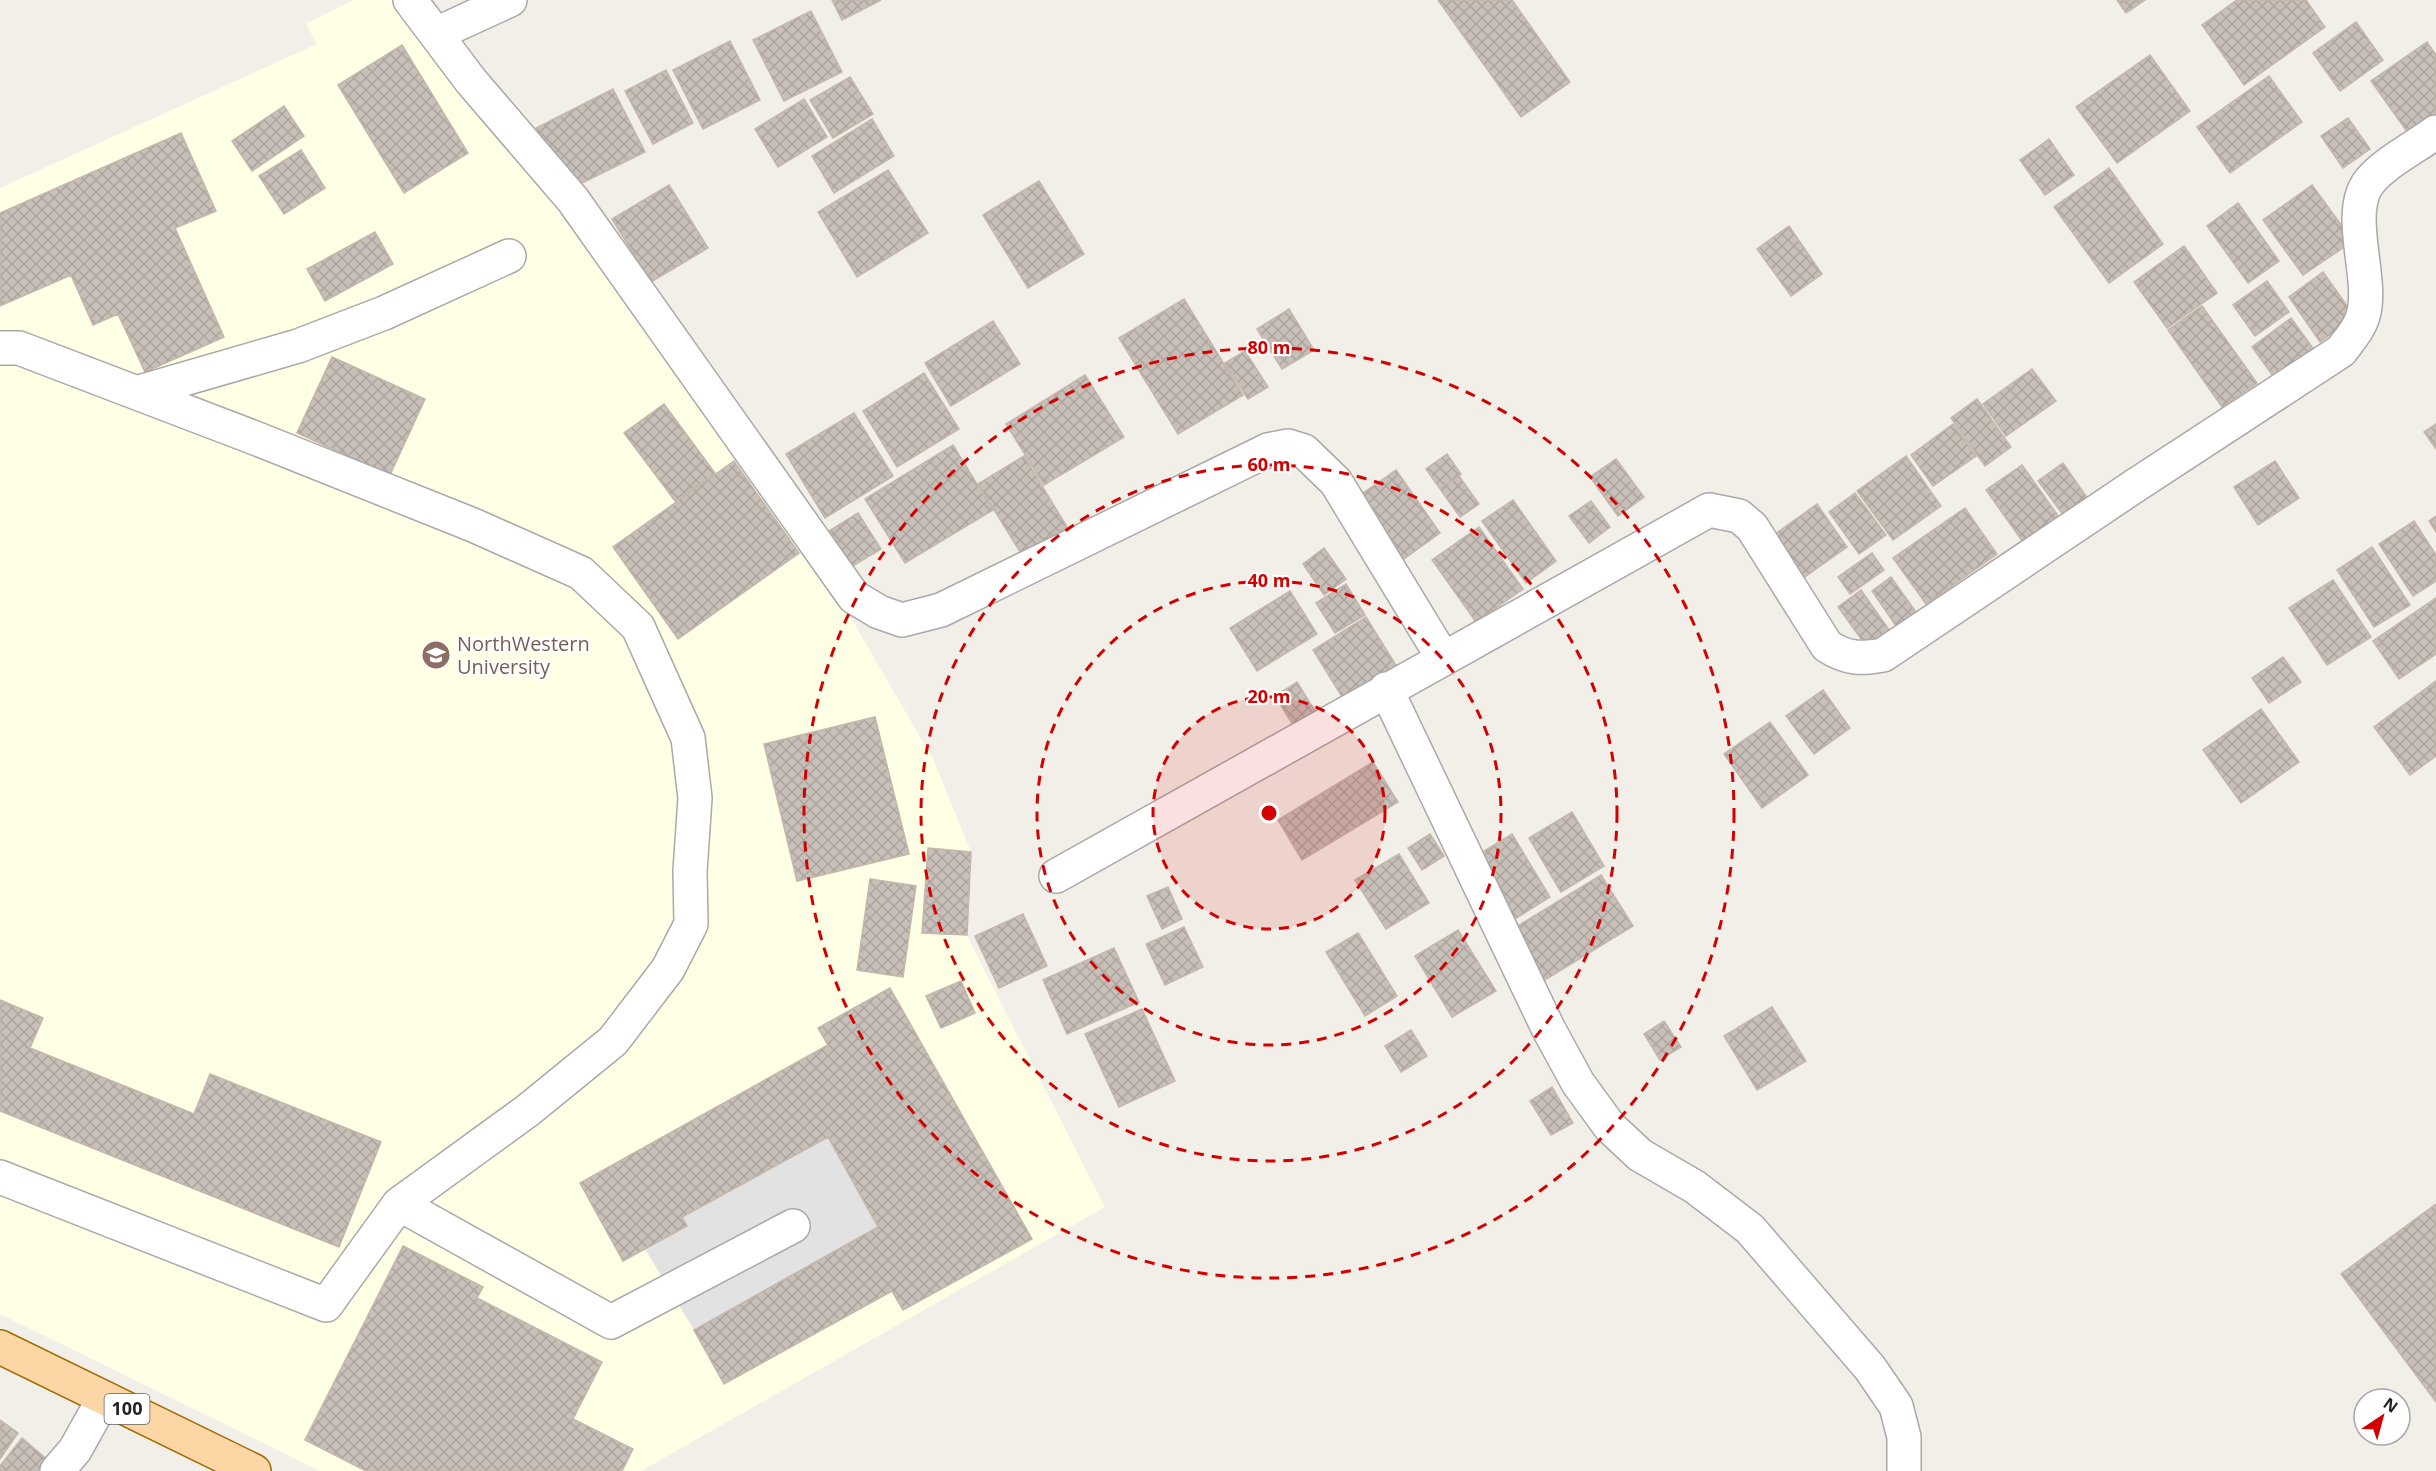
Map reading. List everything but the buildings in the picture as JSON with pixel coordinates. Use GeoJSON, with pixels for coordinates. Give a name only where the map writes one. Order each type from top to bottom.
{"type":"FeatureCollection","features":[{"type":"Feature","properties":{"kind":"main road","name":"100"},"geometry":{"type":"LineString","coordinates":[[0,1347],[254,1471]]}},
{"type":"Feature","properties":{"kind":"street"},"geometry":{"type":"LineString","coordinates":[[410,0],[471,81],[573,200],[854,597],[879,612],[902,620],[941,610],[1268,450],[1288,446],[1304,451],[1336,482],[1443,658]]}},
{"type":"Feature","properties":{"kind":"street"},"geometry":{"type":"LineString","coordinates":[[436,34],[510,0]]}},
{"type":"Feature","properties":{"kind":"street"},"geometry":{"type":"LineString","coordinates":[[1056,876],[1709,510],[1739,516],[1752,527],[1827,646],[1840,655],[1860,660],[1883,655],[2146,478],[2341,351],[2356,331],[2364,312],[2360,215],[2362,195],[2377,174],[2436,132]]}},
{"type":"Feature","properties":{"kind":"street"},"geometry":{"type":"LineString","coordinates":[[139,392],[298,346],[384,313],[509,256]]}},
{"type":"Feature","properties":{"kind":"street"},"geometry":{"type":"LineString","coordinates":[[0,348],[19,348],[139,392],[473,525],[581,573],[638,627],[688,738],[695,798],[690,871],[691,924],[668,969],[613,1041],[527,1111],[399,1204],[326,1305],[0,1177]]}},
{"type":"Feature","properties":{"kind":"street"},"geometry":{"type":"LineString","coordinates":[[1386,689],[1548,1028],[1578,1083],[1610,1127],[1640,1155],[1695,1187],[1750,1229],[1870,1368],[1896,1406],[1904,1437],[1904,1471]]}},
{"type":"Feature","properties":{"kind":"street"},"geometry":{"type":"LineString","coordinates":[[399,1204],[611,1322],[793,1226]]}},
{"type":"Feature","properties":{"kind":"street"},"geometry":{"type":"LineString","coordinates":[[57,1471],[75,1450],[104,1398]]}},
{"type":"Feature","properties":{"kind":"shaded area","name":"NorthWestern University"},"geometry":{"type":"Polygon","coordinates":[[[353,0],[400,0],[585,231],[811,549],[934,761],[971,852],[967,936],[1105,1207],[641,1471],[320,1471],[0,1314],[0,188],[317,44],[306,24],[353,0]]]}},
{"type":"Feature","properties":{"kind":"shaded area"},"geometry":{"type":"Polygon","coordinates":[[[828,1137],[878,1227],[694,1330],[645,1249],[687,1226],[682,1217],[828,1137]]]}},
{"type":"Feature","properties":{"kind":"place","name":"NorthWestern University"},"geometry":{"type":"Point","coordinates":[436,655]}}]}
